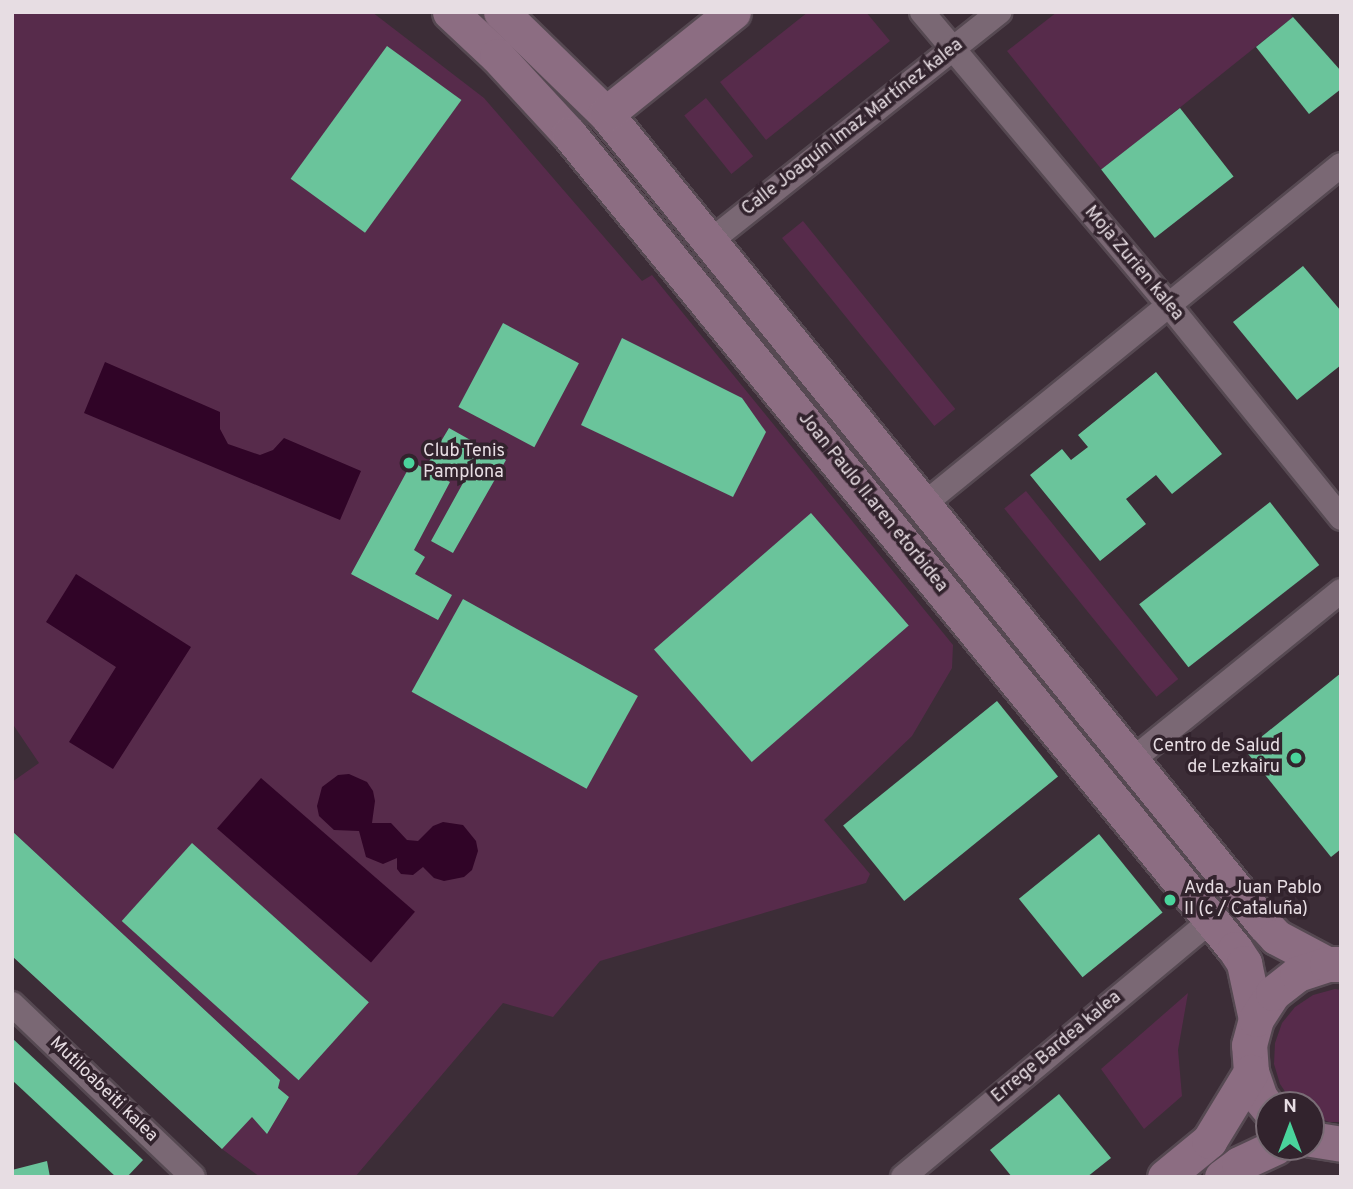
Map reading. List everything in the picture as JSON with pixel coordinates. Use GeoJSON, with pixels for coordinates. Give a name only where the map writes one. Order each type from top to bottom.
{"type":"FeatureCollection","features":[{"type":"Feature","properties":{"kind":"main road","name":"Joan Paulo II.aren etorbidea"},"geometry":{"type":"LineString","coordinates":[[450,12],[498,56],[569,134],[1211,920],[1244,963],[1256,1019]]}},
{"type":"Feature","properties":{"kind":"main road"},"geometry":{"type":"LineString","coordinates":[[501,12],[606,114],[708,243],[1276,937],[1334,964]]}},
{"type":"Feature","properties":{"kind":"main road"},"geometry":{"type":"LineString","coordinates":[[606,114],[733,12]]}},
{"type":"Feature","properties":{"kind":"main road"},"geometry":{"type":"LineString","coordinates":[[1258,1091],[1251,1072],[1250,1045],[1256,1019],[1279,988],[1297,974],[1334,964]]}},
{"type":"Feature","properties":{"kind":"main road"},"geometry":{"type":"LineString","coordinates":[[1165,1177],[1209,1140],[1251,1072]]}},
{"type":"Feature","properties":{"kind":"main road"},"geometry":{"type":"LineString","coordinates":[[1222,1177],[1255,1156]]}},
{"type":"Feature","properties":{"kind":"street","name":"Moja Zurien kalea"},"geometry":{"type":"LineString","coordinates":[[922,12],[1168,304],[1341,518]]}},
{"type":"Feature","properties":{"kind":"street","name":"Calle Joaquín Imaz Martínez kalea"},"geometry":{"type":"LineString","coordinates":[[708,243],[999,12]]}},
{"type":"Feature","properties":{"kind":"street"},"geometry":{"type":"LineString","coordinates":[[923,505],[1341,166]]}},
{"type":"Feature","properties":{"kind":"street"},"geometry":{"type":"LineString","coordinates":[[1131,761],[1341,592]]}},
{"type":"Feature","properties":{"kind":"street","name":"Errege Bardea kalea"},"geometry":{"type":"LineString","coordinates":[[903,1177],[1211,920]]}},
{"type":"Feature","properties":{"kind":"street","name":"Mutiloabeiti kalea"},"geometry":{"type":"LineString","coordinates":[[12,1004],[193,1177]]}},
{"type":"Feature","properties":{"kind":"shaded area","name":"Club Tenis Pamplona"},"geometry":{"type":"Polygon","coordinates":[[[12,12],[372,12],[484,98],[642,281],[652,275],[953,645],[952,668],[912,736],[824,820],[870,874],[866,883],[600,961],[553,1017],[503,1003],[355,1177],[260,1177],[222,1149],[12,956],[12,782],[39,763],[12,723],[12,12]]]}},
{"type":"Feature","properties":{"kind":"shaded area"},"geometry":{"type":"Polygon","coordinates":[[[808,12],[866,12],[890,41],[766,140],[720,82],[808,12]]]}},
{"type":"Feature","properties":{"kind":"shaded area"},"geometry":{"type":"Polygon","coordinates":[[[1057,12],[1289,12],[1293,17],[1102,170],[1007,51],[1057,12]]]}},
{"type":"Feature","properties":{"kind":"shaded area"},"geometry":{"type":"Polygon","coordinates":[[[706,98],[753,156],[731,174],[684,116],[706,98]]]}},
{"type":"Feature","properties":{"kind":"shaded area"},"geometry":{"type":"Polygon","coordinates":[[[803,221],[955,409],[934,426],[782,238],[803,221]]]}},
{"type":"Feature","properties":{"kind":"shaded area"},"geometry":{"type":"Polygon","coordinates":[[[105,362],[220,412],[220,429],[228,444],[260,455],[273,450],[284,438],[361,471],[340,520],[84,413],[105,362]]]}},
{"type":"Feature","properties":{"kind":"shaded area"},"geometry":{"type":"Polygon","coordinates":[[[1026,491],[1178,679],[1157,697],[1004,509],[1026,491]]]}},
{"type":"Feature","properties":{"kind":"shaded area"},"geometry":{"type":"Polygon","coordinates":[[[76,574],[191,647],[113,769],[69,742],[116,667],[46,622],[76,574]]]}},
{"type":"Feature","properties":{"kind":"shaded area"},"geometry":{"type":"Polygon","coordinates":[[[349,774],[367,782],[373,791],[375,801],[372,823],[391,823],[407,840],[418,841],[433,826],[443,822],[463,825],[476,841],[478,851],[472,870],[464,877],[444,881],[434,878],[423,867],[413,875],[401,874],[397,869],[397,858],[383,864],[366,857],[359,831],[334,830],[319,816],[317,806],[322,787],[338,775],[349,774]]]}},
{"type":"Feature","properties":{"kind":"shaded area"},"geometry":{"type":"Polygon","coordinates":[[[261,778],[415,912],[371,962],[217,829],[261,778]]]}},
{"type":"Feature","properties":{"kind":"shaded area"},"geometry":{"type":"Polygon","coordinates":[[[1341,990],[1341,1122],[1325,1120],[1325,1091],[1285,1091],[1274,1064],[1275,1043],[1282,1023],[1295,1007],[1313,995],[1341,990]]]}},
{"type":"Feature","properties":{"kind":"shaded area"},"geometry":{"type":"Polygon","coordinates":[[[1188,993],[1178,1050],[1182,1096],[1144,1129],[1101,1069],[1188,993]]]}},
{"type":"Feature","properties":{"kind":"building"},"geometry":{"type":"Polygon","coordinates":[[[1293,17],[1341,71],[1341,89],[1309,114],[1256,47],[1293,17]]]}},
{"type":"Feature","properties":{"kind":"building"},"geometry":{"type":"Polygon","coordinates":[[[387,46],[461,100],[365,233],[291,179],[387,46]]]}},
{"type":"Feature","properties":{"kind":"building"},"geometry":{"type":"Polygon","coordinates":[[[1180,108],[1234,177],[1155,238],[1101,170],[1180,108]]]}},
{"type":"Feature","properties":{"kind":"building"},"geometry":{"type":"Polygon","coordinates":[[[1303,266],[1341,311],[1341,365],[1297,400],[1233,322],[1303,266]]]}},
{"type":"Feature","properties":{"kind":"building"},"geometry":{"type":"Polygon","coordinates":[[[503,323],[579,363],[534,447],[458,407],[503,323]]]}},
{"type":"Feature","properties":{"kind":"building"},"geometry":{"type":"Polygon","coordinates":[[[622,338],[742,398],[766,432],[733,497],[581,425],[622,338]]]}},
{"type":"Feature","properties":{"kind":"building"},"geometry":{"type":"Polygon","coordinates":[[[1156,372],[1222,454],[1172,494],[1156,475],[1126,499],[1146,524],[1100,561],[1030,475],[1062,449],[1071,460],[1088,447],[1078,435],[1156,372]]]}},
{"type":"Feature","properties":{"kind":"building"},"geometry":{"type":"Polygon","coordinates":[[[449,428],[506,460],[453,553],[431,541],[463,483],[428,463],[449,428]]]}},
{"type":"Feature","properties":{"kind":"building"},"geometry":{"type":"Polygon","coordinates":[[[412,462],[450,482],[414,550],[425,557],[415,574],[452,595],[438,620],[351,574],[412,462]]]}},
{"type":"Feature","properties":{"kind":"building"},"geometry":{"type":"Polygon","coordinates":[[[1270,502],[1319,565],[1188,667],[1139,604],[1270,502]]]}},
{"type":"Feature","properties":{"kind":"building"},"geometry":{"type":"Polygon","coordinates":[[[811,513],[909,625],[752,762],[654,649],[811,513]]]}},
{"type":"Feature","properties":{"kind":"building"},"geometry":{"type":"Polygon","coordinates":[[[463,599],[638,696],[587,789],[412,692],[463,599]]]}},
{"type":"Feature","properties":{"kind":"building","name":"Centro de Salud de Lezkairu"},"geometry":{"type":"Polygon","coordinates":[[[1341,673],[1341,849],[1331,857],[1245,750],[1341,673]]]}},
{"type":"Feature","properties":{"kind":"building"},"geometry":{"type":"Polygon","coordinates":[[[997,701],[1058,776],[904,901],[843,826],[997,701]]]}},
{"type":"Feature","properties":{"kind":"building"},"geometry":{"type":"Polygon","coordinates":[[[12,831],[280,1080],[278,1088],[289,1097],[267,1134],[252,1117],[222,1149],[12,956],[12,831]]]}},
{"type":"Feature","properties":{"kind":"building"},"geometry":{"type":"Polygon","coordinates":[[[1099,834],[1163,912],[1083,977],[1019,899],[1099,834]]]}},
{"type":"Feature","properties":{"kind":"building"},"geometry":{"type":"Polygon","coordinates":[[[192,843],[369,1002],[299,1080],[122,921],[192,843]]]}},
{"type":"Feature","properties":{"kind":"building"},"geometry":{"type":"Polygon","coordinates":[[[12,1038],[143,1160],[127,1177],[116,1177],[12,1080],[12,1038]]]}},
{"type":"Feature","properties":{"kind":"building"},"geometry":{"type":"Polygon","coordinates":[[[1059,1094],[1111,1158],[1087,1177],[1012,1177],[990,1150],[1059,1094]]]}},
{"type":"Feature","properties":{"kind":"building"},"geometry":{"type":"Polygon","coordinates":[[[47,1161],[50,1177],[12,1177],[12,1170],[47,1161]]]}},
{"type":"Feature","properties":{"kind":"place","name":"Club Tenis Pamplona"},"geometry":{"type":"Point","coordinates":[409,463]}},
{"type":"Feature","properties":{"kind":"place","name":"Centro de Salud de Lezkairu"},"geometry":{"type":"Point","coordinates":[1296,758]}},
{"type":"Feature","properties":{"kind":"place","name":"Avda. Juan Pablo II (c / Cataluña)"},"geometry":{"type":"Point","coordinates":[1170,900]}}]}
